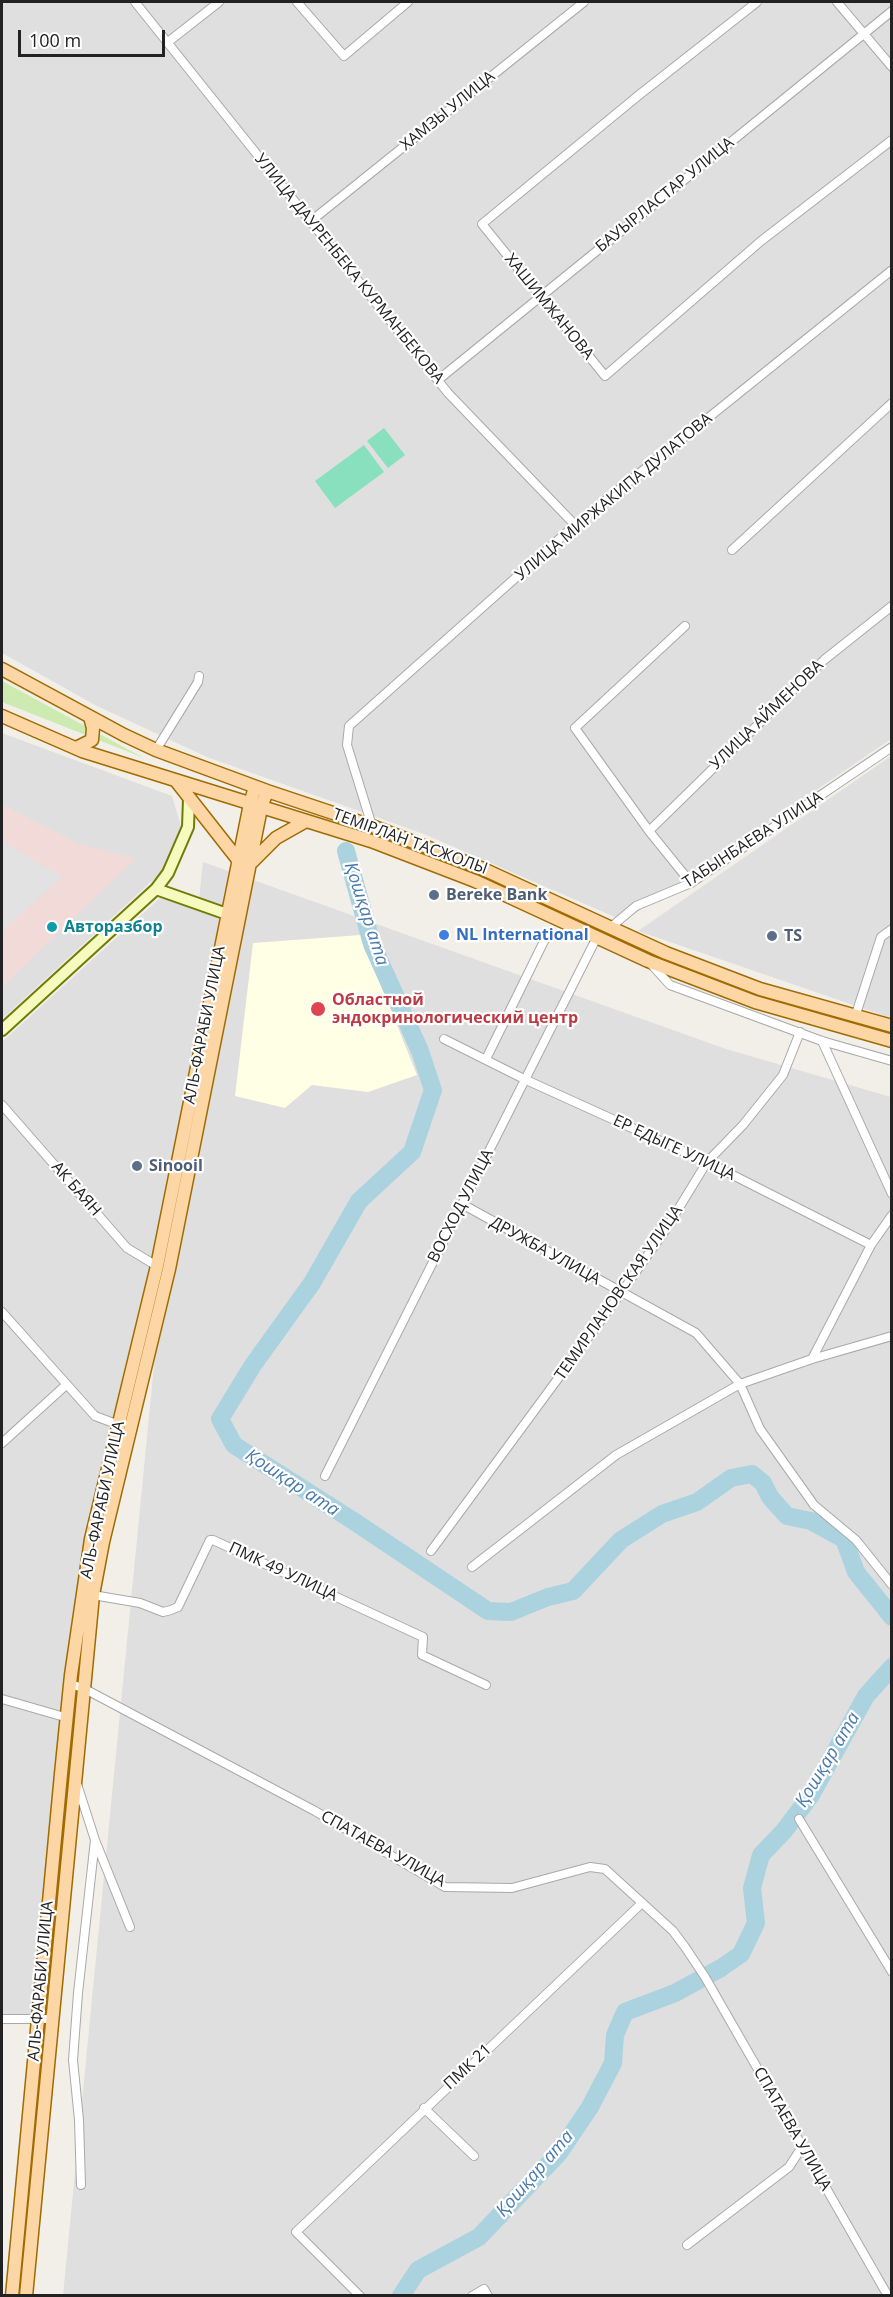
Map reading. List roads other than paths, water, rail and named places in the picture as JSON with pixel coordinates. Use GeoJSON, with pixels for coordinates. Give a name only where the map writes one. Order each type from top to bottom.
{"type":"FeatureCollection","features":[{"type":"Feature","properties":{"kind":"main road","name":"ТЕМІРЛАН ТАСЖОЛЫ"},"geometry":{"type":"LineString","coordinates":[[2,669],[156,750],[261,789],[372,826],[481,868],[666,953],[760,989],[891,1026]]}},
{"type":"Feature","properties":{"kind":"main road","name":"ТЕМІРЛАН ТАСЖОЛЫ"},"geometry":{"type":"LineString","coordinates":[[2,716],[76,748],[371,842],[475,881],[648,961],[755,1002],[891,1041]]}},
{"type":"Feature","properties":{"kind":"main road"},"geometry":{"type":"LineString","coordinates":[[76,748],[92,740],[93,728],[90,717]]}},
{"type":"Feature","properties":{"kind":"main road"},"geometry":{"type":"LineString","coordinates":[[177,782],[189,799],[245,862],[276,838],[306,821]]}},
{"type":"Feature","properties":{"kind":"main road","name":"АЛЬ-ФАРАБИ УЛИЦА"},"geometry":{"type":"LineString","coordinates":[[12,2295],[37,2018],[68,1718],[103,1542],[169,1269],[245,862],[261,789]]}},
{"type":"Feature","properties":{"kind":"main road"},"geometry":{"type":"LineString","coordinates":[[2,1030],[156,890],[168,873],[188,827],[189,799]]}},
{"type":"Feature","properties":{"kind":"main road","name":"АЛЬ-ФАРАБИ УЛИЦА"},"geometry":{"type":"LineString","coordinates":[[26,2295],[75,1777],[76,1686],[91,1539],[157,1266],[227,914],[245,862]]}},
{"type":"Feature","properties":{"kind":"main road"},"geometry":{"type":"LineString","coordinates":[[156,890],[227,914]]}},
{"type":"Feature","properties":{"kind":"street","name":"УЛИЦА ДАУРЕНБЕКА КУРМАНБЕКОВА"},"geometry":{"type":"LineString","coordinates":[[135,2],[438,380],[575,525]]}},
{"type":"Feature","properties":{"kind":"street"},"geometry":{"type":"LineString","coordinates":[[168,42],[219,2]]}},
{"type":"Feature","properties":{"kind":"street"},"geometry":{"type":"LineString","coordinates":[[297,2],[344,56],[408,2]]}},
{"type":"Feature","properties":{"kind":"street","name":"ХАМЗЫ УЛИЦА"},"geometry":{"type":"LineString","coordinates":[[311,221],[584,2]]}},
{"type":"Feature","properties":{"kind":"street","name":"ХАШИМЖАНОВА"},"geometry":{"type":"LineString","coordinates":[[757,2],[630,102],[482,224],[605,376],[761,242],[891,140]]}},
{"type":"Feature","properties":{"kind":"street"},"geometry":{"type":"LineString","coordinates":[[837,2],[891,67]]}},
{"type":"Feature","properties":{"kind":"street","name":"БАУЫРЛАСТАР УЛИЦА"},"geometry":{"type":"LineString","coordinates":[[438,380],[891,11]]}},
{"type":"Feature","properties":{"kind":"street","name":"УЛИЦА МИРЖАКИПА ДУЛАТОВА"},"geometry":{"type":"LineString","coordinates":[[372,826],[347,745],[346,734],[349,726],[575,525],[891,270]]}},
{"type":"Feature","properties":{"kind":"street"},"geometry":{"type":"LineString","coordinates":[[732,550],[891,403]]}},
{"type":"Feature","properties":{"kind":"street","name":"УЛИЦА АЙМЕНОВА"},"geometry":{"type":"LineString","coordinates":[[649,831],[824,660],[891,606]]}},
{"type":"Feature","properties":{"kind":"street"},"geometry":{"type":"LineString","coordinates":[[685,626],[575,728],[649,831],[691,883]]}},
{"type":"Feature","properties":{"kind":"street"},"geometry":{"type":"LineString","coordinates":[[156,750],[198,682],[199,675]]}},
{"type":"Feature","properties":{"kind":"street","name":"ТАБЫНБАЕВА УЛИЦА"},"geometry":{"type":"LineString","coordinates":[[611,927],[636,906],[691,883],[891,747]]}},
{"type":"Feature","properties":{"kind":"street"},"geometry":{"type":"LineString","coordinates":[[851,1030],[881,937],[891,929]]}},
{"type":"Feature","properties":{"kind":"street"},"geometry":{"type":"LineString","coordinates":[[486,1059],[547,935]]}},
{"type":"Feature","properties":{"kind":"street","name":"ВОСХОД УЛИЦА"},"geometry":{"type":"LineString","coordinates":[[325,1476],[597,937]]}},
{"type":"Feature","properties":{"kind":"street"},"geometry":{"type":"LineString","coordinates":[[648,961],[670,986],[822,1041],[891,1061]]}},
{"type":"Feature","properties":{"kind":"street","name":"ТЕМИРЛАНОВСКАЯ УЛИЦА"},"geometry":{"type":"LineString","coordinates":[[431,1551],[621,1293],[666,1229],[707,1162],[742,1125],[783,1075],[800,1032]]}},
{"type":"Feature","properties":{"kind":"street","name":"ЕР ЕДЫГЕ УЛИЦА"},"geometry":{"type":"LineString","coordinates":[[444,1039],[524,1079],[707,1162],[871,1245]]}},
{"type":"Feature","properties":{"kind":"street"},"geometry":{"type":"LineString","coordinates":[[822,1041],[891,1194]]}},
{"type":"Feature","properties":{"kind":"street","name":"АК БАЯН"},"geometry":{"type":"LineString","coordinates":[[2,1105],[127,1248],[157,1266]]}},
{"type":"Feature","properties":{"kind":"street","name":"ДРУЖБА УЛИЦА"},"geometry":{"type":"LineString","coordinates":[[462,1204],[696,1333],[740,1384],[760,1429],[814,1505],[856,1540],[891,1585]]}},
{"type":"Feature","properties":{"kind":"street"},"geometry":{"type":"LineString","coordinates":[[812,1359],[871,1245],[891,1215]]}},
{"type":"Feature","properties":{"kind":"street"},"geometry":{"type":"LineString","coordinates":[[2,1312],[95,1416],[119,1425]]}},
{"type":"Feature","properties":{"kind":"street"},"geometry":{"type":"LineString","coordinates":[[472,1568],[616,1455],[740,1384],[812,1359],[891,1336]]}},
{"type":"Feature","properties":{"kind":"street"},"geometry":{"type":"LineString","coordinates":[[2,1443],[66,1385]]}},
{"type":"Feature","properties":{"kind":"street","name":"ПМК 49 УЛИЦА"},"geometry":{"type":"LineString","coordinates":[[93,1595],[140,1603],[163,1612],[178,1607],[210,1540],[213,1540],[423,1637],[422,1655],[486,1685]]}},
{"type":"Feature","properties":{"kind":"street","name":"СПАТАЕВА УЛИЦА"},"geometry":{"type":"LineString","coordinates":[[76,1686],[315,1811],[445,1887],[512,1888],[590,1867],[605,1869],[673,1931],[705,1977],[888,2295]]}},
{"type":"Feature","properties":{"kind":"street"},"geometry":{"type":"LineString","coordinates":[[2,1699],[68,1718]]}},
{"type":"Feature","properties":{"kind":"street"},"geometry":{"type":"LineString","coordinates":[[75,1777],[95,1840],[130,1927]]}},
{"type":"Feature","properties":{"kind":"street"},"geometry":{"type":"LineString","coordinates":[[799,1819],[891,1972]]}},
{"type":"Feature","properties":{"kind":"street"},"geometry":{"type":"LineString","coordinates":[[81,2185],[79,2120],[73,2060],[95,1840]]}},
{"type":"Feature","properties":{"kind":"street","name":"ПМК 21"},"geometry":{"type":"LineString","coordinates":[[360,2295],[296,2232],[642,1903]]}},
{"type":"Feature","properties":{"kind":"street"},"geometry":{"type":"LineString","coordinates":[[2,2019],[51,2019]]}},
{"type":"Feature","properties":{"kind":"street"},"geometry":{"type":"LineString","coordinates":[[424,2108],[474,2156]]}},
{"type":"Feature","properties":{"kind":"street"},"geometry":{"type":"LineString","coordinates":[[687,2245],[789,2167],[802,2146]]}},
{"type":"Feature","properties":{"kind":"street"},"geometry":{"type":"LineString","coordinates":[[472,2295],[484,2289],[488,2295]]}},
{"type":"Feature","properties":{"kind":"waterway","name":"Қошқар ата"},"geometry":{"type":"LineString","coordinates":[[346,851],[372,944],[420,1051],[433,1090],[412,1152],[359,1201],[312,1283],[253,1365],[220,1419],[234,1445],[488,1611],[511,1612],[548,1597],[573,1591],[621,1540],[662,1514],[697,1502],[731,1478],[752,1474],[763,1483],[770,1497],[787,1516],[811,1521],[844,1539],[856,1572],[892,1617]]}},
{"type":"Feature","properties":{"kind":"waterway","name":"Қошқар ата"},"geometry":{"type":"LineString","coordinates":[[401,2296],[418,2270],[479,2237],[559,2153],[590,2107],[613,2063],[615,2035],[625,2012],[675,1993],[721,1968],[741,1954],[756,1923],[752,1888],[761,1855],[784,1831],[811,1795],[866,1696],[892,1667]]}},
{"type":"Feature","properties":{"kind":"place","name":"Bereke Bank"},"geometry":{"type":"Point","coordinates":[434,895]}},
{"type":"Feature","properties":{"kind":"place","name":"Авторазбор"},"geometry":{"type":"Point","coordinates":[52,927]}},
{"type":"Feature","properties":{"kind":"place","name":"NL International"},"geometry":{"type":"Point","coordinates":[444,935]}},
{"type":"Feature","properties":{"kind":"place","name":"TS"},"geometry":{"type":"Point","coordinates":[772,936]}},
{"type":"Feature","properties":{"kind":"place","name":"Областной эндокринологический центр"},"geometry":{"type":"Point","coordinates":[318,1009]}},
{"type":"Feature","properties":{"kind":"place","name":"Sinooil"},"geometry":{"type":"Point","coordinates":[137,1166]}}]}
